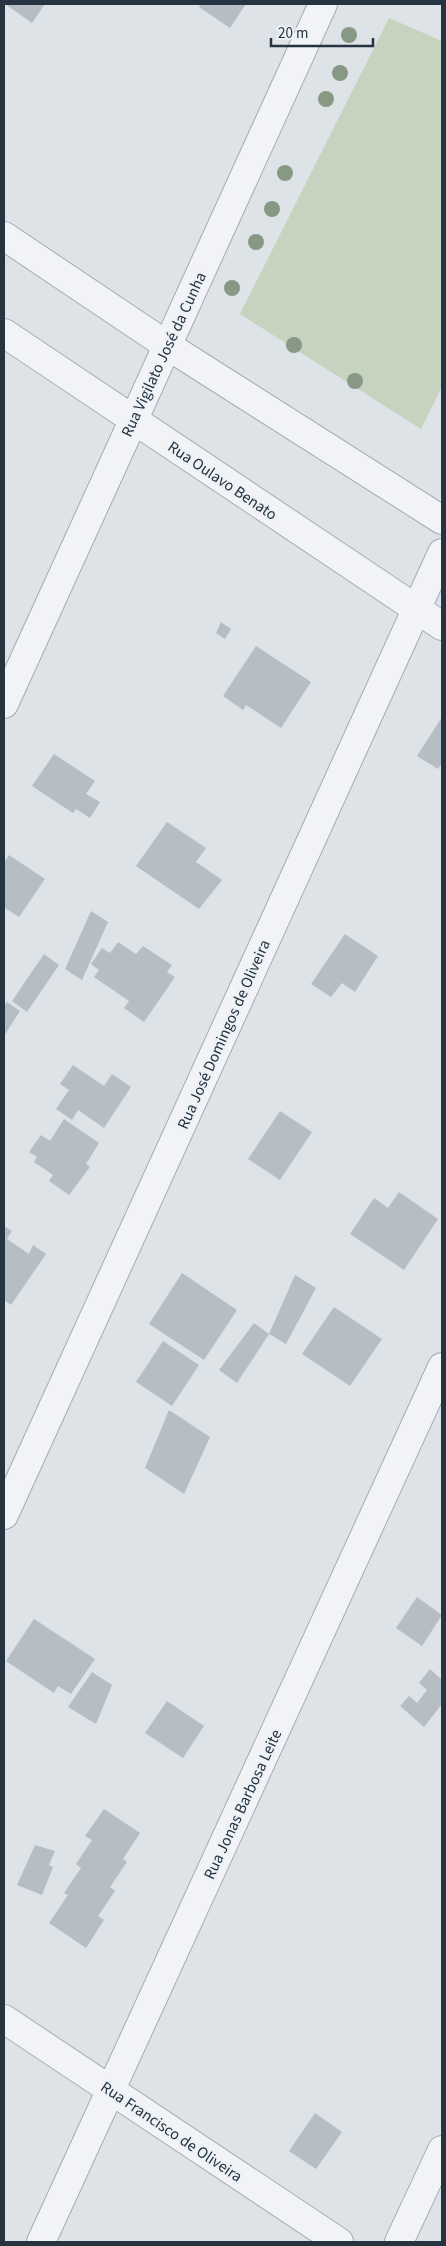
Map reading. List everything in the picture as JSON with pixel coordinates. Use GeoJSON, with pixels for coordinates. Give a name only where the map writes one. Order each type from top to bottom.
{"type":"FeatureCollection","features":[{"type":"Feature","properties":{"kind":"street","name":"Rua Vigilato José da Cunha"},"geometry":{"type":"LineString","coordinates":[[4,704],[132,419],[168,346],[323,4]]}},
{"type":"Feature","properties":{"kind":"street"},"geometry":{"type":"LineString","coordinates":[[4,236],[168,346],[442,520]]}},
{"type":"Feature","properties":{"kind":"street","name":"Rua Oulavo Benato"},"geometry":{"type":"LineString","coordinates":[[4,333],[442,626]]}},
{"type":"Feature","properties":{"kind":"street","name":"Rua José Domingos de Oliveira"},"geometry":{"type":"LineString","coordinates":[[4,1515],[442,553]]}},
{"type":"Feature","properties":{"kind":"street","name":"Rua Jonas Barbosa Leite"},"geometry":{"type":"LineString","coordinates":[[41,2242],[442,1367]]}},
{"type":"Feature","properties":{"kind":"street","name":"Rua Francisco de Oliveira"},"geometry":{"type":"LineString","coordinates":[[4,2019],[339,2242]]}},
{"type":"Feature","properties":{"kind":"street"},"geometry":{"type":"LineString","coordinates":[[399,2242],[442,2150]]}},
{"type":"Feature","properties":{"kind":"green space"},"geometry":{"type":"Polygon","coordinates":[[[389,18],[442,41],[442,387],[421,429],[240,314],[389,18]]]}},
{"type":"Feature","properties":{"kind":"building"},"geometry":{"type":"Polygon","coordinates":[[[5,4],[45,4],[32,23],[5,4]]]}},
{"type":"Feature","properties":{"kind":"building"},"geometry":{"type":"Polygon","coordinates":[[[201,4],[246,4],[230,28],[199,7],[201,4]]]}},
{"type":"Feature","properties":{"kind":"building"},"geometry":{"type":"Polygon","coordinates":[[[221,622],[231,629],[225,639],[216,633],[221,622]]]}},
{"type":"Feature","properties":{"kind":"building"},"geometry":{"type":"Polygon","coordinates":[[[256,646],[311,682],[281,728],[246,705],[243,710],[223,696],[256,646]]]}},
{"type":"Feature","properties":{"kind":"building"},"geometry":{"type":"Polygon","coordinates":[[[442,717],[442,763],[438,769],[417,756],[442,717]]]}},
{"type":"Feature","properties":{"kind":"building"},"geometry":{"type":"Polygon","coordinates":[[[54,754],[95,781],[86,794],[100,802],[90,818],[76,809],[73,813],[32,786],[54,754]]]}},
{"type":"Feature","properties":{"kind":"building"},"geometry":{"type":"Polygon","coordinates":[[[167,822],[206,848],[196,862],[222,880],[199,909],[136,866],[167,822]]]}},
{"type":"Feature","properties":{"kind":"building"},"geometry":{"type":"Polygon","coordinates":[[[9,855],[45,879],[19,917],[4,909],[4,863],[9,855]]]}},
{"type":"Feature","properties":{"kind":"building"},"geometry":{"type":"Polygon","coordinates":[[[91,911],[108,922],[82,980],[65,969],[91,911]]]}},
{"type":"Feature","properties":{"kind":"building"},"geometry":{"type":"Polygon","coordinates":[[[345,934],[378,956],[355,992],[342,983],[331,997],[311,984],[345,934]]]}},
{"type":"Feature","properties":{"kind":"building"},"geometry":{"type":"Polygon","coordinates":[[[118,942],[136,954],[143,946],[172,965],[167,972],[175,977],[144,1022],[124,1008],[129,1001],[94,977],[99,970],[91,964],[102,948],[110,953],[118,942]]]}},
{"type":"Feature","properties":{"kind":"building"},"geometry":{"type":"Polygon","coordinates":[[[44,954],[59,965],[27,1012],[12,1001],[44,954]]]}},
{"type":"Feature","properties":{"kind":"building"},"geometry":{"type":"Polygon","coordinates":[[[7,1002],[20,1011],[4,1036],[4,1006],[7,1002]]]}},
{"type":"Feature","properties":{"kind":"building"},"geometry":{"type":"Polygon","coordinates":[[[73,1065],[104,1086],[112,1074],[131,1087],[104,1128],[78,1110],[72,1120],[56,1109],[69,1090],[60,1084],[73,1065]]]}},
{"type":"Feature","properties":{"kind":"building"},"geometry":{"type":"Polygon","coordinates":[[[280,1111],[312,1132],[280,1180],[248,1159],[280,1111]]]}},
{"type":"Feature","properties":{"kind":"building"},"geometry":{"type":"Polygon","coordinates":[[[64,1119],[99,1143],[86,1164],[90,1167],[69,1195],[49,1181],[53,1175],[34,1162],[37,1157],[29,1152],[41,1135],[50,1141],[64,1119]]]}},
{"type":"Feature","properties":{"kind":"building"},"geometry":{"type":"Polygon","coordinates":[[[399,1192],[438,1219],[404,1270],[350,1234],[374,1198],[388,1208],[399,1192]]]}},
{"type":"Feature","properties":{"kind":"building"},"geometry":{"type":"Polygon","coordinates":[[[4,1226],[12,1231],[7,1239],[29,1254],[33,1245],[46,1254],[11,1305],[4,1300],[4,1226]]]}},
{"type":"Feature","properties":{"kind":"building"},"geometry":{"type":"Polygon","coordinates":[[[182,1273],[237,1310],[204,1360],[149,1324],[182,1273]]]}},
{"type":"Feature","properties":{"kind":"building"},"geometry":{"type":"Polygon","coordinates":[[[295,1275],[316,1288],[286,1344],[269,1334],[295,1275]]]}},
{"type":"Feature","properties":{"kind":"building"},"geometry":{"type":"Polygon","coordinates":[[[334,1307],[382,1339],[350,1386],[302,1354],[334,1307]]]}},
{"type":"Feature","properties":{"kind":"building"},"geometry":{"type":"Polygon","coordinates":[[[254,1323],[269,1334],[237,1383],[219,1370],[254,1323]]]}},
{"type":"Feature","properties":{"kind":"building"},"geometry":{"type":"Polygon","coordinates":[[[163,1341],[199,1365],[172,1406],[136,1382],[163,1341]]]}},
{"type":"Feature","properties":{"kind":"building"},"geometry":{"type":"Polygon","coordinates":[[[169,1410],[210,1437],[184,1494],[145,1468],[169,1410]]]}},
{"type":"Feature","properties":{"kind":"building"},"geometry":{"type":"Polygon","coordinates":[[[417,1597],[442,1615],[422,1646],[396,1628],[417,1597]]]}},
{"type":"Feature","properties":{"kind":"building"},"geometry":{"type":"Polygon","coordinates":[[[34,1619],[95,1659],[71,1694],[58,1686],[54,1693],[6,1661],[34,1619]]]}},
{"type":"Feature","properties":{"kind":"building"},"geometry":{"type":"Polygon","coordinates":[[[430,1669],[442,1680],[442,1704],[424,1727],[400,1706],[409,1696],[417,1703],[427,1690],[419,1683],[430,1669]]]}},
{"type":"Feature","properties":{"kind":"building"},"geometry":{"type":"Polygon","coordinates":[[[92,1672],[112,1685],[96,1724],[68,1707],[92,1672]]]}},
{"type":"Feature","properties":{"kind":"building"},"geometry":{"type":"Polygon","coordinates":[[[167,1701],[204,1726],[183,1758],[145,1733],[167,1701]]]}},
{"type":"Feature","properties":{"kind":"building"},"geometry":{"type":"Polygon","coordinates":[[[104,1809],[140,1833],[123,1859],[127,1862],[110,1887],[115,1891],[98,1916],[104,1920],[86,1948],[49,1923],[68,1895],[64,1893],[81,1868],[76,1864],[92,1840],[85,1836],[104,1809]]]}},
{"type":"Feature","properties":{"kind":"building"},"geometry":{"type":"Polygon","coordinates":[[[35,1845],[55,1851],[49,1865],[53,1867],[42,1895],[17,1885],[35,1845]]]}},
{"type":"Feature","properties":{"kind":"building"},"geometry":{"type":"Polygon","coordinates":[[[315,2113],[342,2132],[316,2169],[289,2151],[315,2113]]]}}]}
